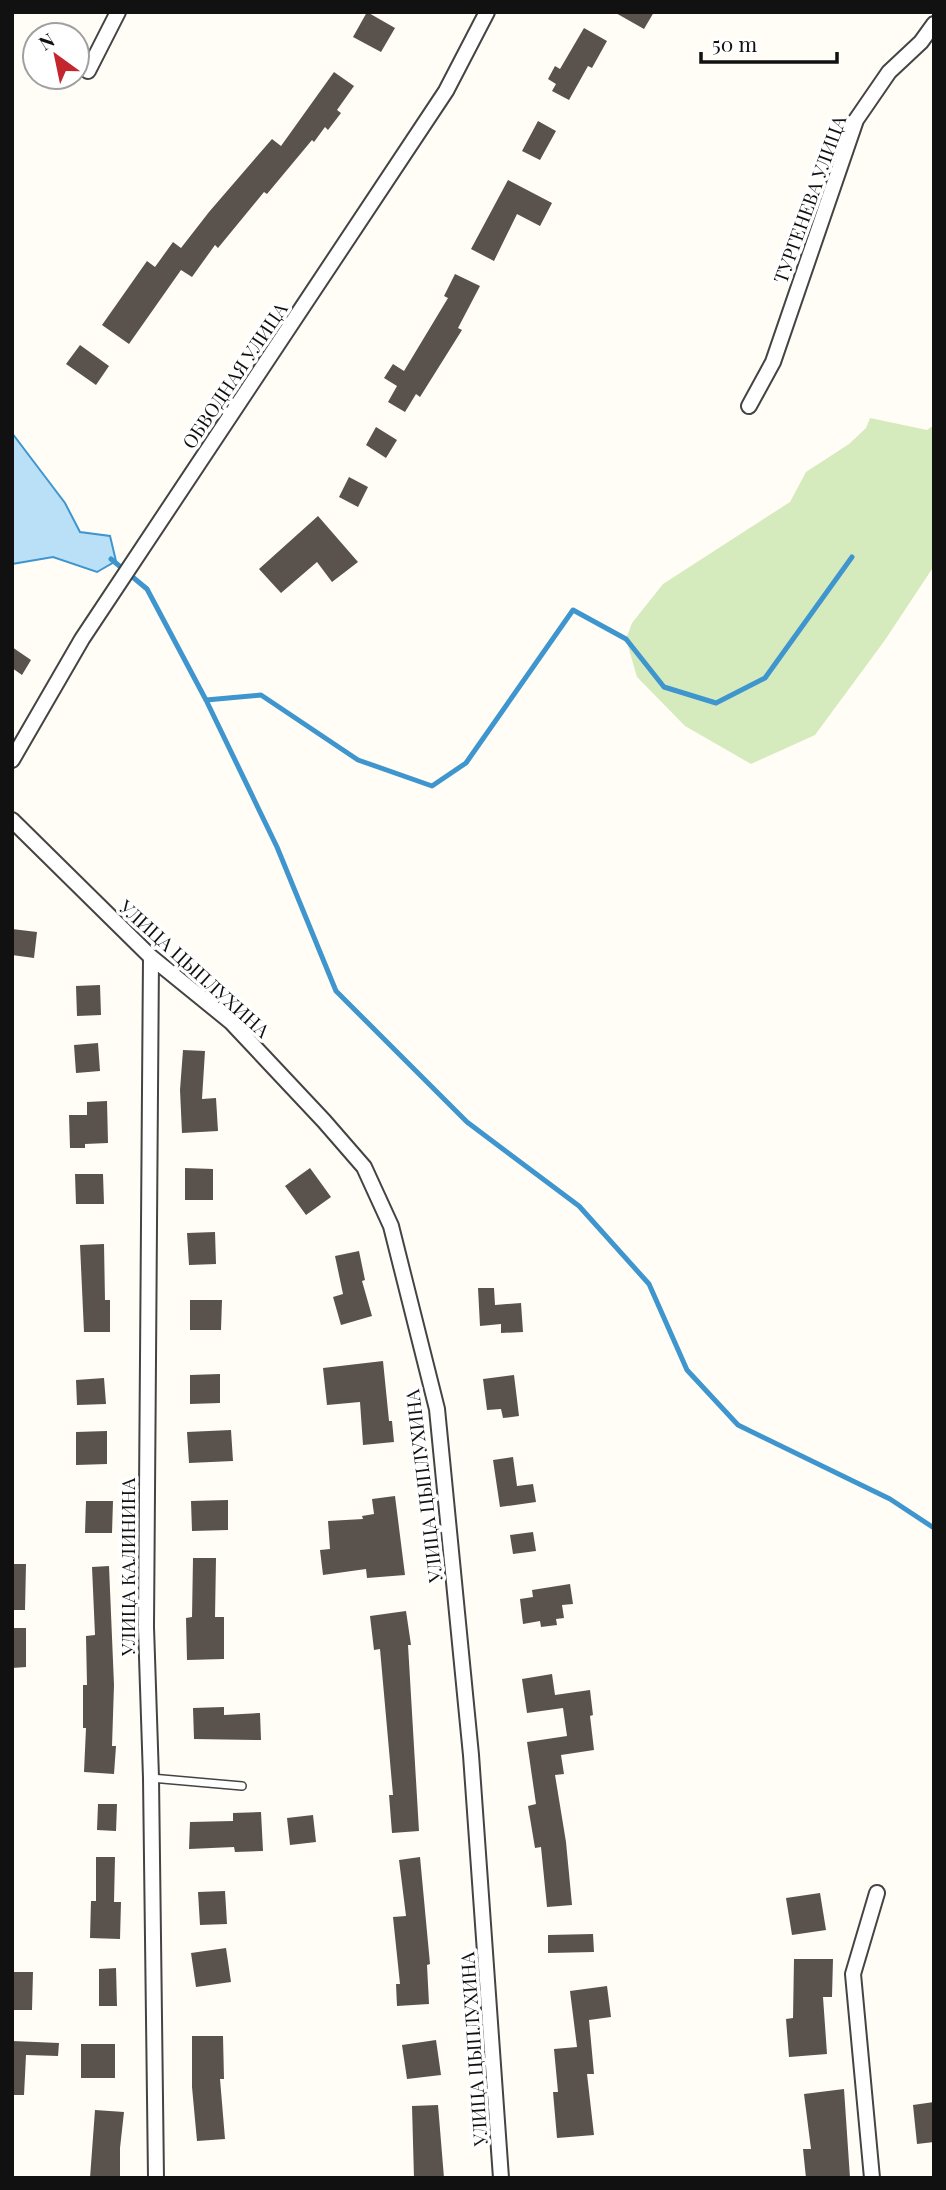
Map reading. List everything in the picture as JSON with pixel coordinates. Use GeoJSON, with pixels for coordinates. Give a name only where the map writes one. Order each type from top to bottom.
{"type":"FeatureCollection","features":[{"type":"Feature","properties":{"kind":"street"},"geometry":{"type":"LineString","coordinates":[[91,65],[118,12]]}},
{"type":"Feature","properties":{"kind":"street","name":"ОБВОДНАЯ УЛИЦА"},"geometry":{"type":"LineString","coordinates":[[12,760],[82,639],[446,91],[487,12]]}},
{"type":"Feature","properties":{"kind":"street","name":"ТУРГЕНЕВА УЛИЦА"},"geometry":{"type":"LineString","coordinates":[[749,405],[773,362],[856,120],[889,72],[921,42],[934,24]]}},
{"type":"Feature","properties":{"kind":"street","name":"УЛИЦА ЦЫПЛУХИНА"},"geometry":{"type":"LineString","coordinates":[[12,820],[150,957],[231,1022],[324,1121],[364,1167],[391,1226],[437,1409],[471,1755],[501,2178]]}},
{"type":"Feature","properties":{"kind":"street","name":"УЛИЦА КАЛИНИНА"},"geometry":{"type":"LineString","coordinates":[[150,957],[146,1627],[151,1778],[156,2178]]}},
{"type":"Feature","properties":{"kind":"street"},"geometry":{"type":"LineString","coordinates":[[872,2178],[853,1974],[877,1893]]}},
{"type":"Feature","properties":{"kind":"lane"},"geometry":{"type":"LineString","coordinates":[[151,1778],[242,1786]]}},
{"type":"Feature","properties":{"kind":"green space"},"geometry":{"type":"Polygon","coordinates":[[[870,418],[927,430],[934,425],[934,566],[885,640],[815,735],[751,764],[685,726],[637,677],[626,639],[632,623],[663,584],[790,502],[806,472],[849,444],[866,428],[870,418]]]}},
{"type":"Feature","properties":{"kind":"water"},"geometry":{"type":"Polygon","coordinates":[[[12,433],[65,503],[80,532],[110,536],[116,561],[97,572],[53,557],[12,564],[12,433]]]}},
{"type":"Feature","properties":{"kind":"building"},"geometry":{"type":"Polygon","coordinates":[[[367,12],[395,28],[381,52],[353,37],[367,12]]]}},
{"type":"Feature","properties":{"kind":"building"},"geometry":{"type":"Polygon","coordinates":[[[614,12],[654,12],[644,29],[614,12]]]}},
{"type":"Feature","properties":{"kind":"building"},"geometry":{"type":"Polygon","coordinates":[[[584,28],[607,41],[592,68],[588,66],[569,100],[552,91],[556,84],[548,79],[555,66],[560,69],[584,28]]]}},
{"type":"Feature","properties":{"kind":"building"},"geometry":{"type":"Polygon","coordinates":[[[334,72],[354,86],[337,110],[341,113],[328,130],[325,127],[314,142],[312,140],[218,248],[215,245],[192,277],[181,270],[129,344],[102,325],[147,261],[155,267],[173,242],[181,248],[272,139],[281,146],[334,72]]]}},
{"type":"Feature","properties":{"kind":"building"},"geometry":{"type":"Polygon","coordinates":[[[538,121],[556,131],[540,160],[522,151],[538,121]]]}},
{"type":"Feature","properties":{"kind":"building"},"geometry":{"type":"Polygon","coordinates":[[[508,180],[552,203],[540,226],[517,214],[494,261],[471,249],[508,180]]]}},
{"type":"Feature","properties":{"kind":"building"},"geometry":{"type":"Polygon","coordinates":[[[455,274],[480,286],[458,328],[462,330],[420,397],[416,394],[405,412],[388,402],[397,386],[384,378],[393,364],[404,371],[448,298],[444,296],[455,274]]]}},
{"type":"Feature","properties":{"kind":"building"},"geometry":{"type":"Polygon","coordinates":[[[80,345],[109,366],[96,385],[66,364],[80,345]]]}},
{"type":"Feature","properties":{"kind":"building"},"geometry":{"type":"Polygon","coordinates":[[[376,427],[397,440],[386,458],[366,445],[376,427]]]}},
{"type":"Feature","properties":{"kind":"building"},"geometry":{"type":"Polygon","coordinates":[[[349,477],[368,487],[358,507],[339,497],[349,477]]]}},
{"type":"Feature","properties":{"kind":"building"},"geometry":{"type":"Polygon","coordinates":[[[318,516],[358,562],[332,582],[317,562],[281,593],[259,569],[318,516]]]}},
{"type":"Feature","properties":{"kind":"building"},"geometry":{"type":"Polygon","coordinates":[[[12,647],[31,660],[22,675],[12,668],[12,647]]]}},
{"type":"Feature","properties":{"kind":"building"},"geometry":{"type":"Polygon","coordinates":[[[12,929],[37,932],[34,958],[12,955],[12,929]]]}},
{"type":"Feature","properties":{"kind":"building"},"geometry":{"type":"Polygon","coordinates":[[[100,985],[101,1015],[77,1016],[76,986],[100,985]]]}},
{"type":"Feature","properties":{"kind":"building"},"geometry":{"type":"Polygon","coordinates":[[[98,1043],[100,1071],[76,1073],[74,1045],[98,1043]]]}},
{"type":"Feature","properties":{"kind":"building"},"geometry":{"type":"Polygon","coordinates":[[[183,1050],[205,1051],[202,1099],[216,1098],[218,1131],[182,1133],[180,1090],[183,1050]]]}},
{"type":"Feature","properties":{"kind":"building"},"geometry":{"type":"Polygon","coordinates":[[[107,1101],[108,1143],[70,1148],[69,1115],[87,1115],[87,1102],[107,1101]]]}},
{"type":"Feature","properties":{"kind":"building"},"geometry":{"type":"Polygon","coordinates":[[[185,1168],[213,1169],[213,1200],[185,1200],[185,1168]]]}},
{"type":"Feature","properties":{"kind":"building"},"geometry":{"type":"Polygon","coordinates":[[[310,1168],[331,1197],[306,1215],[285,1186],[310,1168]]]}},
{"type":"Feature","properties":{"kind":"building"},"geometry":{"type":"Polygon","coordinates":[[[75,1174],[103,1174],[104,1204],[76,1204],[75,1174]]]}},
{"type":"Feature","properties":{"kind":"building"},"geometry":{"type":"Polygon","coordinates":[[[215,1232],[216,1264],[189,1265],[187,1233],[215,1232]]]}},
{"type":"Feature","properties":{"kind":"building"},"geometry":{"type":"Polygon","coordinates":[[[104,1244],[105,1300],[110,1300],[110,1332],[84,1332],[80,1245],[104,1244]]]}},
{"type":"Feature","properties":{"kind":"building"},"geometry":{"type":"Polygon","coordinates":[[[359,1251],[365,1280],[362,1281],[372,1316],[341,1325],[333,1297],[343,1294],[335,1256],[359,1251]]]}},
{"type":"Feature","properties":{"kind":"building"},"geometry":{"type":"Polygon","coordinates":[[[478,1288],[494,1288],[495,1305],[521,1303],[523,1332],[501,1333],[501,1324],[480,1326],[478,1288]]]}},
{"type":"Feature","properties":{"kind":"building"},"geometry":{"type":"Polygon","coordinates":[[[190,1300],[222,1300],[221,1330],[190,1330],[190,1300]]]}},
{"type":"Feature","properties":{"kind":"building"},"geometry":{"type":"Polygon","coordinates":[[[383,1361],[389,1421],[392,1421],[394,1442],[363,1445],[360,1402],[327,1405],[323,1368],[383,1361]]]}},
{"type":"Feature","properties":{"kind":"building"},"geometry":{"type":"Polygon","coordinates":[[[220,1374],[220,1403],[190,1404],[190,1375],[220,1374]]]}},
{"type":"Feature","properties":{"kind":"building"},"geometry":{"type":"Polygon","coordinates":[[[514,1375],[519,1416],[503,1418],[501,1409],[487,1410],[483,1379],[514,1375]]]}},
{"type":"Feature","properties":{"kind":"building"},"geometry":{"type":"Polygon","coordinates":[[[104,1378],[106,1404],[77,1405],[76,1380],[104,1378]]]}},
{"type":"Feature","properties":{"kind":"building"},"geometry":{"type":"Polygon","coordinates":[[[231,1430],[233,1461],[189,1463],[187,1432],[231,1430]]]}},
{"type":"Feature","properties":{"kind":"building"},"geometry":{"type":"Polygon","coordinates":[[[107,1431],[107,1464],[76,1465],[76,1432],[107,1431]]]}},
{"type":"Feature","properties":{"kind":"building"},"geometry":{"type":"Polygon","coordinates":[[[513,1457],[517,1486],[533,1484],[536,1502],[500,1507],[493,1460],[513,1457]]]}},
{"type":"Feature","properties":{"kind":"building"},"geometry":{"type":"Polygon","coordinates":[[[395,1496],[405,1575],[367,1578],[366,1569],[323,1575],[320,1550],[330,1549],[328,1521],[363,1519],[362,1516],[374,1514],[372,1499],[395,1496]]]}},
{"type":"Feature","properties":{"kind":"building"},"geometry":{"type":"Polygon","coordinates":[[[228,1500],[228,1530],[192,1531],[191,1501],[228,1500]]]}},
{"type":"Feature","properties":{"kind":"building"},"geometry":{"type":"Polygon","coordinates":[[[86,1501],[113,1501],[112,1533],[85,1533],[86,1501]]]}},
{"type":"Feature","properties":{"kind":"building"},"geometry":{"type":"Polygon","coordinates":[[[533,1532],[536,1551],[513,1554],[510,1535],[533,1532]]]}},
{"type":"Feature","properties":{"kind":"building"},"geometry":{"type":"Polygon","coordinates":[[[193,1558],[216,1558],[215,1617],[224,1617],[224,1659],[187,1660],[186,1618],[192,1617],[193,1558]]]}},
{"type":"Feature","properties":{"kind":"building"},"geometry":{"type":"Polygon","coordinates":[[[12,1564],[26,1564],[25,1610],[12,1610],[12,1564]]]}},
{"type":"Feature","properties":{"kind":"building"},"geometry":{"type":"Polygon","coordinates":[[[109,1566],[114,1685],[112,1746],[116,1746],[114,1774],[84,1772],[86,1728],[83,1728],[83,1685],[87,1685],[86,1636],[95,1635],[92,1567],[109,1566]]]}},
{"type":"Feature","properties":{"kind":"building"},"geometry":{"type":"Polygon","coordinates":[[[570,1584],[573,1604],[562,1605],[564,1618],[556,1619],[557,1625],[541,1627],[540,1621],[523,1624],[520,1599],[533,1597],[532,1590],[570,1584]]]}},
{"type":"Feature","properties":{"kind":"building"},"geometry":{"type":"Polygon","coordinates":[[[406,1611],[411,1645],[408,1645],[419,1831],[392,1833],[389,1795],[393,1795],[380,1649],[374,1650],[370,1616],[406,1611]]]}},
{"type":"Feature","properties":{"kind":"building"},"geometry":{"type":"Polygon","coordinates":[[[12,1628],[26,1628],[26,1667],[12,1668],[12,1628]]]}},
{"type":"Feature","properties":{"kind":"building"},"geometry":{"type":"Polygon","coordinates":[[[552,1674],[555,1695],[590,1690],[594,1750],[561,1755],[564,1774],[555,1775],[566,1842],[572,1905],[547,1907],[541,1847],[535,1848],[528,1806],[536,1804],[527,1742],[567,1736],[563,1708],[527,1713],[522,1679],[552,1674]]]}},
{"type":"Feature","properties":{"kind":"building"},"geometry":{"type":"Polygon","coordinates":[[[224,1707],[224,1715],[260,1713],[261,1740],[194,1739],[193,1708],[224,1707]]]}},
{"type":"Feature","properties":{"kind":"building"},"geometry":{"type":"Polygon","coordinates":[[[98,1804],[117,1804],[116,1831],[97,1830],[98,1804]]]}},
{"type":"Feature","properties":{"kind":"building"},"geometry":{"type":"Polygon","coordinates":[[[261,1812],[263,1851],[235,1852],[234,1847],[189,1849],[190,1822],[233,1821],[233,1813],[261,1812]]]}},
{"type":"Feature","properties":{"kind":"building"},"geometry":{"type":"Polygon","coordinates":[[[313,1815],[316,1842],[290,1845],[287,1818],[313,1815]]]}},
{"type":"Feature","properties":{"kind":"building"},"geometry":{"type":"Polygon","coordinates":[[[96,1857],[115,1857],[114,1902],[121,1902],[120,1939],[90,1938],[91,1901],[96,1901],[96,1857]]]}},
{"type":"Feature","properties":{"kind":"building"},"geometry":{"type":"Polygon","coordinates":[[[420,1857],[430,1964],[427,1965],[429,2004],[397,2006],[396,1984],[400,1984],[393,1917],[406,1916],[399,1860],[420,1857]]]}},
{"type":"Feature","properties":{"kind":"building"},"geometry":{"type":"Polygon","coordinates":[[[225,1891],[227,1924],[200,1925],[198,1892],[225,1891]]]}},
{"type":"Feature","properties":{"kind":"building"},"geometry":{"type":"Polygon","coordinates":[[[820,1893],[826,1930],[792,1935],[786,1898],[820,1893]]]}},
{"type":"Feature","properties":{"kind":"building"},"geometry":{"type":"Polygon","coordinates":[[[593,1934],[594,1952],[548,1953],[548,1935],[593,1934]]]}},
{"type":"Feature","properties":{"kind":"building"},"geometry":{"type":"Polygon","coordinates":[[[226,1948],[231,1982],[196,1987],[191,1953],[226,1948]]]}},
{"type":"Feature","properties":{"kind":"building"},"geometry":{"type":"Polygon","coordinates":[[[794,1959],[833,1959],[832,1997],[823,1997],[827,2054],[789,2057],[786,2019],[793,2018],[794,1959]]]}},
{"type":"Feature","properties":{"kind":"building"},"geometry":{"type":"Polygon","coordinates":[[[116,1968],[117,2006],[99,2006],[99,1969],[116,1968]]]}},
{"type":"Feature","properties":{"kind":"building"},"geometry":{"type":"Polygon","coordinates":[[[12,1972],[33,1972],[32,2010],[12,2010],[12,1972]]]}},
{"type":"Feature","properties":{"kind":"building"},"geometry":{"type":"Polygon","coordinates":[[[607,1986],[611,2017],[589,2020],[594,2074],[587,2074],[594,2135],[557,2138],[553,2092],[558,2092],[554,2049],[577,2047],[570,1991],[607,1986]]]}},
{"type":"Feature","properties":{"kind":"building"},"geometry":{"type":"Polygon","coordinates":[[[192,2036],[223,2036],[224,2079],[220,2079],[225,2139],[197,2141],[192,2087],[192,2036]]]}},
{"type":"Feature","properties":{"kind":"building"},"geometry":{"type":"Polygon","coordinates":[[[436,2040],[441,2075],[407,2079],[402,2045],[436,2040]]]}},
{"type":"Feature","properties":{"kind":"building"},"geometry":{"type":"Polygon","coordinates":[[[12,2041],[59,2043],[58,2056],[26,2055],[24,2095],[12,2095],[12,2041]]]}},
{"type":"Feature","properties":{"kind":"building"},"geometry":{"type":"Polygon","coordinates":[[[81,2044],[115,2044],[115,2078],[81,2078],[81,2044]]]}},
{"type":"Feature","properties":{"kind":"building"},"geometry":{"type":"Polygon","coordinates":[[[844,2089],[850,2178],[806,2178],[803,2149],[811,2149],[804,2094],[844,2089]]]}},
{"type":"Feature","properties":{"kind":"building"},"geometry":{"type":"Polygon","coordinates":[[[934,2102],[934,2142],[917,2144],[913,2105],[934,2102]]]}},
{"type":"Feature","properties":{"kind":"building"},"geometry":{"type":"Polygon","coordinates":[[[438,2105],[444,2178],[414,2178],[412,2106],[438,2105]]]}},
{"type":"Feature","properties":{"kind":"building"},"geometry":{"type":"Polygon","coordinates":[[[95,2110],[124,2112],[120,2178],[90,2178],[95,2110]]]}},
{"type":"Feature","properties":{"kind":"waterway"},"geometry":{"type":"LineString","coordinates":[[206,700],[261,695],[358,760],[432,786],[466,763],[573,610],[626,639],[664,687],[716,703],[765,678],[852,557]]}},
{"type":"Feature","properties":{"kind":"waterway"},"geometry":{"type":"LineString","coordinates":[[111,559],[147,589],[206,700],[277,847],[336,991],[467,1122],[579,1206],[649,1284],[687,1370],[738,1425],[890,1499],[934,1528]]}}]}
